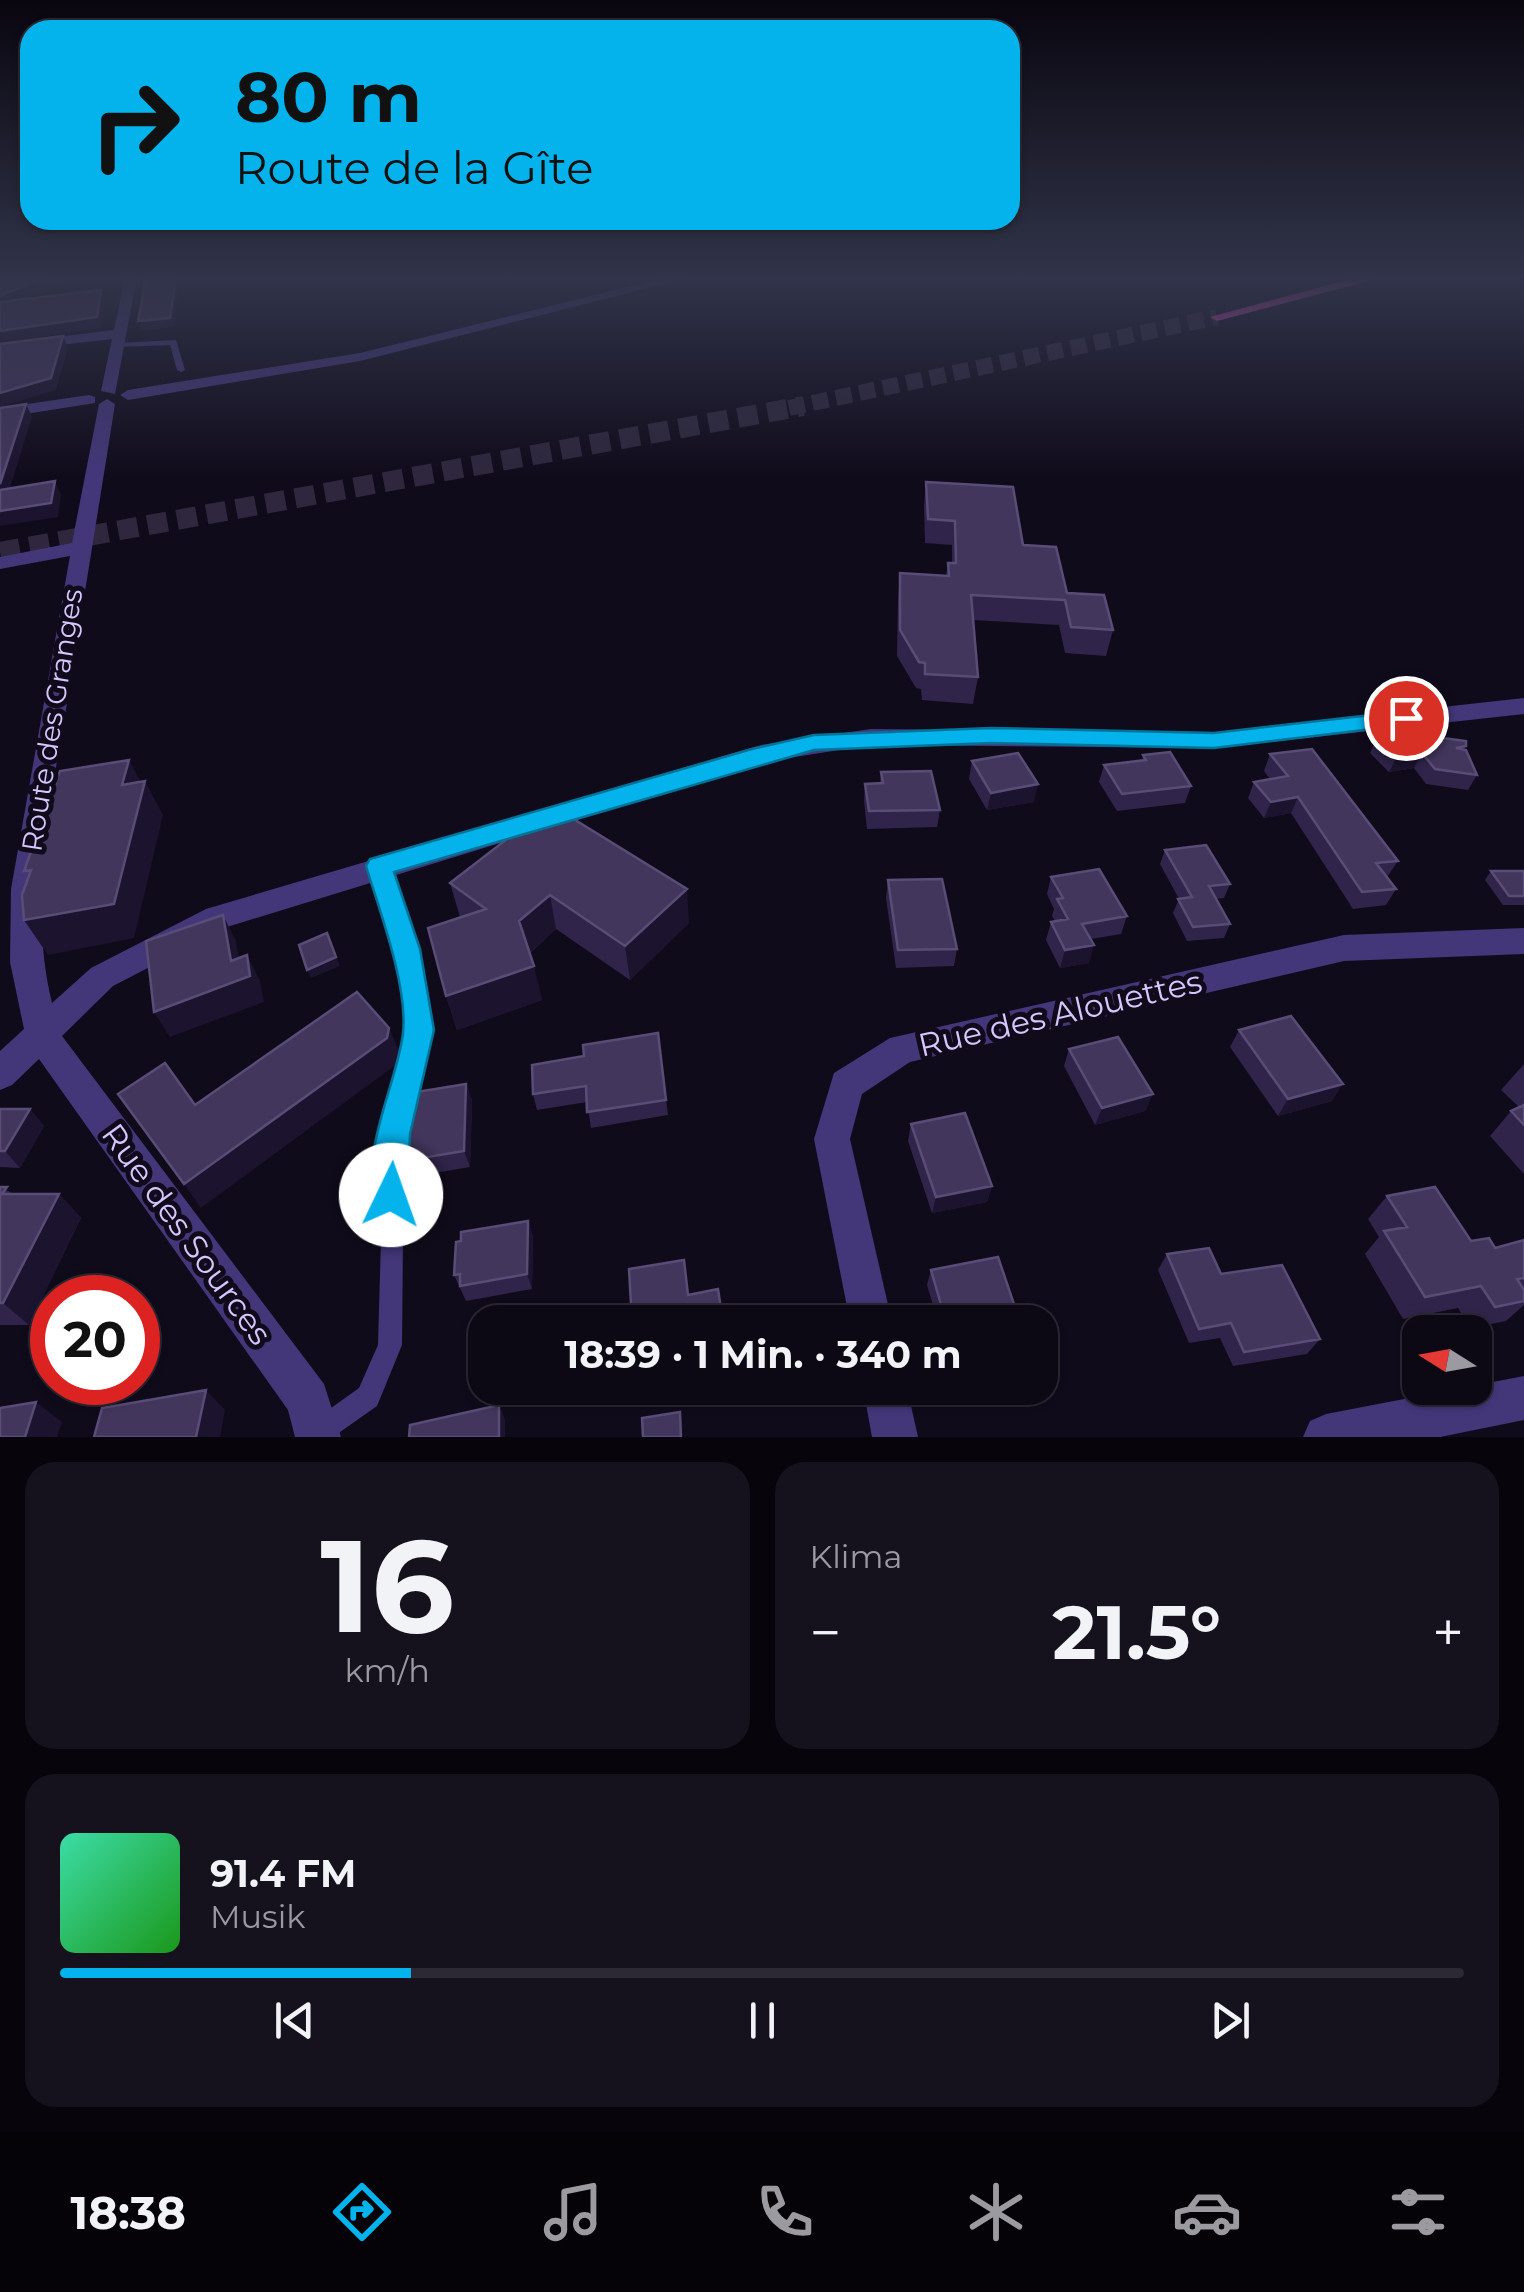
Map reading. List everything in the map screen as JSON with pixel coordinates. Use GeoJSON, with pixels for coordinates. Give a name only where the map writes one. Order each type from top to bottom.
{"type":"FeatureCollection","features":[{"type":"Feature","properties":{"kind":"street"},"geometry":{"type":"LineString","coordinates":[[0,348],[52,344]]}},
{"type":"Feature","properties":{"kind":"street","name":"Route des Granges"},"geometry":{"type":"LineString","coordinates":[[43,1037],[26,962],[26,890],[101,399],[117,344]]}},
{"type":"Feature","properties":{"kind":"street"},"geometry":{"type":"LineString","coordinates":[[0,413],[360,357],[413,344]]}},
{"type":"Feature","properties":{"kind":"street"},"geometry":{"type":"LineString","coordinates":[[0,563],[80,548]]}},
{"type":"Feature","properties":{"kind":"street"},"geometry":{"type":"LineString","coordinates":[[0,1074],[102,977],[200,927],[379,866],[761,754],[814,743],[991,735],[1214,740],[1524,706]]}},
{"type":"Feature","properties":{"kind":"street","name":"Rue des Alouettes"},"geometry":{"type":"LineString","coordinates":[[867,1305],[832,1139],[847,1084],[902,1050],[1344,948],[1524,940]]}},
{"type":"Feature","properties":{"kind":"street","name":"Rue des Sources"},"geometry":{"type":"LineString","coordinates":[[43,1037],[308,1400],[317,1435]]}},
{"type":"Feature","properties":{"kind":"street"},"geometry":{"type":"LineString","coordinates":[[1326,1437],[1524,1398]]}},
{"type":"Feature","properties":{"kind":"street"},"geometry":{"type":"LineString","coordinates":[[888,1405],[895,1437]]}},
{"type":"Feature","properties":{"kind":"lane"},"geometry":{"type":"LineString","coordinates":[[173,344],[181,370]]}},
{"type":"Feature","properties":{"kind":"lane"},"geometry":{"type":"LineString","coordinates":[[317,1435],[368,1397],[390,1346],[394,1134],[418,1030],[406,949],[379,866]]}},
{"type":"Feature","properties":{"kind":"building"},"geometry":{"type":"Polygon","coordinates":[[[0,344],[61,344],[51,378],[0,393],[0,344]]]}},
{"type":"Feature","properties":{"kind":"building"},"geometry":{"type":"Polygon","coordinates":[[[26,404],[0,484],[0,408],[26,404]]]}},
{"type":"Feature","properties":{"kind":"building"},"geometry":{"type":"Polygon","coordinates":[[[55,481],[51,503],[0,511],[0,490],[55,481]]]}},
{"type":"Feature","properties":{"kind":"building"},"geometry":{"type":"Polygon","coordinates":[[[926,482],[1013,487],[1023,545],[1056,547],[1067,593],[1104,595],[1113,630],[1071,627],[1065,600],[971,595],[978,677],[925,674],[925,663],[919,662],[900,630],[900,573],[949,576],[948,563],[956,563],[955,521],[928,519],[926,482]]]}},
{"type":"Feature","properties":{"kind":"building"},"geometry":{"type":"Polygon","coordinates":[[[1405,733],[1466,741],[1466,746],[1456,748],[1466,750],[1477,775],[1435,769],[1422,753],[1397,757],[1377,738],[1405,733]]]}},
{"type":"Feature","properties":{"kind":"building"},"geometry":{"type":"Polygon","coordinates":[[[1312,749],[1398,861],[1376,863],[1396,889],[1362,892],[1298,797],[1271,802],[1254,782],[1288,776],[1270,754],[1312,749]]]}},
{"type":"Feature","properties":{"kind":"building"},"geometry":{"type":"Polygon","coordinates":[[[1170,752],[1191,786],[1122,794],[1104,765],[1146,760],[1143,755],[1170,752]]]}},
{"type":"Feature","properties":{"kind":"building"},"geometry":{"type":"Polygon","coordinates":[[[1018,753],[1038,784],[991,793],[972,761],[1018,753]]]}},
{"type":"Feature","properties":{"kind":"building"},"geometry":{"type":"Polygon","coordinates":[[[129,760],[122,785],[145,781],[114,904],[24,920],[22,895],[31,870],[24,871],[60,771],[129,760]]]}},
{"type":"Feature","properties":{"kind":"building"},"geometry":{"type":"Polygon","coordinates":[[[931,771],[940,810],[869,811],[865,784],[883,783],[881,772],[931,771]]]}},
{"type":"Feature","properties":{"kind":"building"},"geometry":{"type":"Polygon","coordinates":[[[546,809],[562,818],[567,815],[687,889],[625,946],[550,895],[519,921],[534,966],[446,996],[428,928],[486,909],[450,883],[546,809]]]}},
{"type":"Feature","properties":{"kind":"building"},"geometry":{"type":"Polygon","coordinates":[[[1206,845],[1230,884],[1209,886],[1230,924],[1193,927],[1178,899],[1192,897],[1165,850],[1206,845]]]}},
{"type":"Feature","properties":{"kind":"building"},"geometry":{"type":"Polygon","coordinates":[[[1099,869],[1127,916],[1082,924],[1094,945],[1065,950],[1051,922],[1068,919],[1057,899],[1063,898],[1051,877],[1099,869]]]}},
{"type":"Feature","properties":{"kind":"building"},"geometry":{"type":"Polygon","coordinates":[[[1491,871],[1524,871],[1524,896],[1509,896],[1491,871]]]}},
{"type":"Feature","properties":{"kind":"building"},"geometry":{"type":"Polygon","coordinates":[[[942,879],[957,949],[898,950],[888,880],[942,879]]]}},
{"type":"Feature","properties":{"kind":"building"},"geometry":{"type":"Polygon","coordinates":[[[223,915],[231,961],[247,955],[250,976],[154,1012],[146,941],[223,915]]]}},
{"type":"Feature","properties":{"kind":"building"},"geometry":{"type":"Polygon","coordinates":[[[327,933],[336,957],[307,970],[299,945],[327,933]]]}},
{"type":"Feature","properties":{"kind":"building"},"geometry":{"type":"Polygon","coordinates":[[[357,992],[389,1028],[387,1038],[184,1184],[118,1094],[165,1063],[195,1105],[357,992]]]}},
{"type":"Feature","properties":{"kind":"building"},"geometry":{"type":"Polygon","coordinates":[[[1291,1016],[1343,1084],[1288,1099],[1239,1030],[1291,1016]]]}},
{"type":"Feature","properties":{"kind":"building"},"geometry":{"type":"Polygon","coordinates":[[[658,1033],[666,1100],[587,1112],[586,1086],[533,1094],[532,1065],[584,1056],[583,1045],[658,1033]]]}},
{"type":"Feature","properties":{"kind":"building"},"geometry":{"type":"Polygon","coordinates":[[[1118,1037],[1153,1094],[1102,1108],[1069,1049],[1118,1037]]]}},
{"type":"Feature","properties":{"kind":"building"},"geometry":{"type":"Polygon","coordinates":[[[466,1084],[464,1151],[404,1161],[410,1093],[466,1084]]]}},
{"type":"Feature","properties":{"kind":"building"},"geometry":{"type":"Polygon","coordinates":[[[1524,1105],[1524,1125],[1511,1111],[1524,1105]]]}},
{"type":"Feature","properties":{"kind":"building"},"geometry":{"type":"Polygon","coordinates":[[[0,1109],[30,1109],[5,1151],[0,1151],[0,1109]]]}},
{"type":"Feature","properties":{"kind":"building"},"geometry":{"type":"Polygon","coordinates":[[[965,1113],[992,1186],[936,1197],[911,1124],[965,1113]]]}},
{"type":"Feature","properties":{"kind":"building"},"geometry":{"type":"Polygon","coordinates":[[[423,1174],[420,1225],[403,1228],[404,1178],[423,1174]]]}},
{"type":"Feature","properties":{"kind":"building"},"geometry":{"type":"Polygon","coordinates":[[[0,1187],[7,1187],[2,1194],[59,1194],[3,1303],[0,1303],[0,1187]]]}},
{"type":"Feature","properties":{"kind":"building"},"geometry":{"type":"Polygon","coordinates":[[[1435,1187],[1471,1241],[1489,1238],[1495,1248],[1524,1240],[1524,1278],[1517,1279],[1524,1290],[1524,1301],[1495,1307],[1481,1286],[1425,1297],[1384,1231],[1407,1227],[1387,1196],[1435,1187]]]}},
{"type":"Feature","properties":{"kind":"building"},"geometry":{"type":"Polygon","coordinates":[[[528,1221],[527,1274],[460,1286],[460,1274],[454,1275],[456,1242],[461,1241],[461,1232],[528,1221]]]}},
{"type":"Feature","properties":{"kind":"building"},"geometry":{"type":"Polygon","coordinates":[[[1209,1248],[1221,1274],[1282,1265],[1320,1339],[1244,1352],[1231,1323],[1199,1329],[1167,1254],[1209,1248]]]}},
{"type":"Feature","properties":{"kind":"building"},"geometry":{"type":"Polygon","coordinates":[[[998,1257],[1014,1305],[941,1305],[931,1270],[998,1257]]]}},
{"type":"Feature","properties":{"kind":"building"},"geometry":{"type":"Polygon","coordinates":[[[684,1260],[688,1295],[718,1289],[720,1305],[631,1305],[629,1269],[684,1260]]]}},
{"type":"Feature","properties":{"kind":"building"},"geometry":{"type":"Polygon","coordinates":[[[206,1390],[196,1437],[94,1437],[102,1408],[160,1405],[160,1398],[206,1390]]]}},
{"type":"Feature","properties":{"kind":"building"},"geometry":{"type":"Polygon","coordinates":[[[35,1405],[25,1437],[0,1437],[0,1408],[35,1405]]]}},
{"type":"Feature","properties":{"kind":"building"},"geometry":{"type":"Polygon","coordinates":[[[499,1405],[499,1437],[409,1437],[410,1425],[499,1405]]]}},
{"type":"Feature","properties":{"kind":"building"},"geometry":{"type":"Polygon","coordinates":[[[680,1412],[681,1437],[643,1437],[642,1418],[680,1412]]]}},
{"type":"Feature","properties":{"kind":"tunnel"},"geometry":{"type":"LineString","coordinates":[[789,408],[1090,344]]}},
{"type":"Feature","properties":{"kind":"tunnel"},"geometry":{"type":"LineString","coordinates":[[0,552],[803,406]]}},
{"type":"Feature","properties":{"kind":"route"},"geometry":{"type":"LineString","coordinates":[[391,1195],[394,1134],[418,1030],[406,949],[379,866],[761,754],[814,743],[872,737],[991,735],[1150,742],[1214,740],[1406,718]]}}]}
